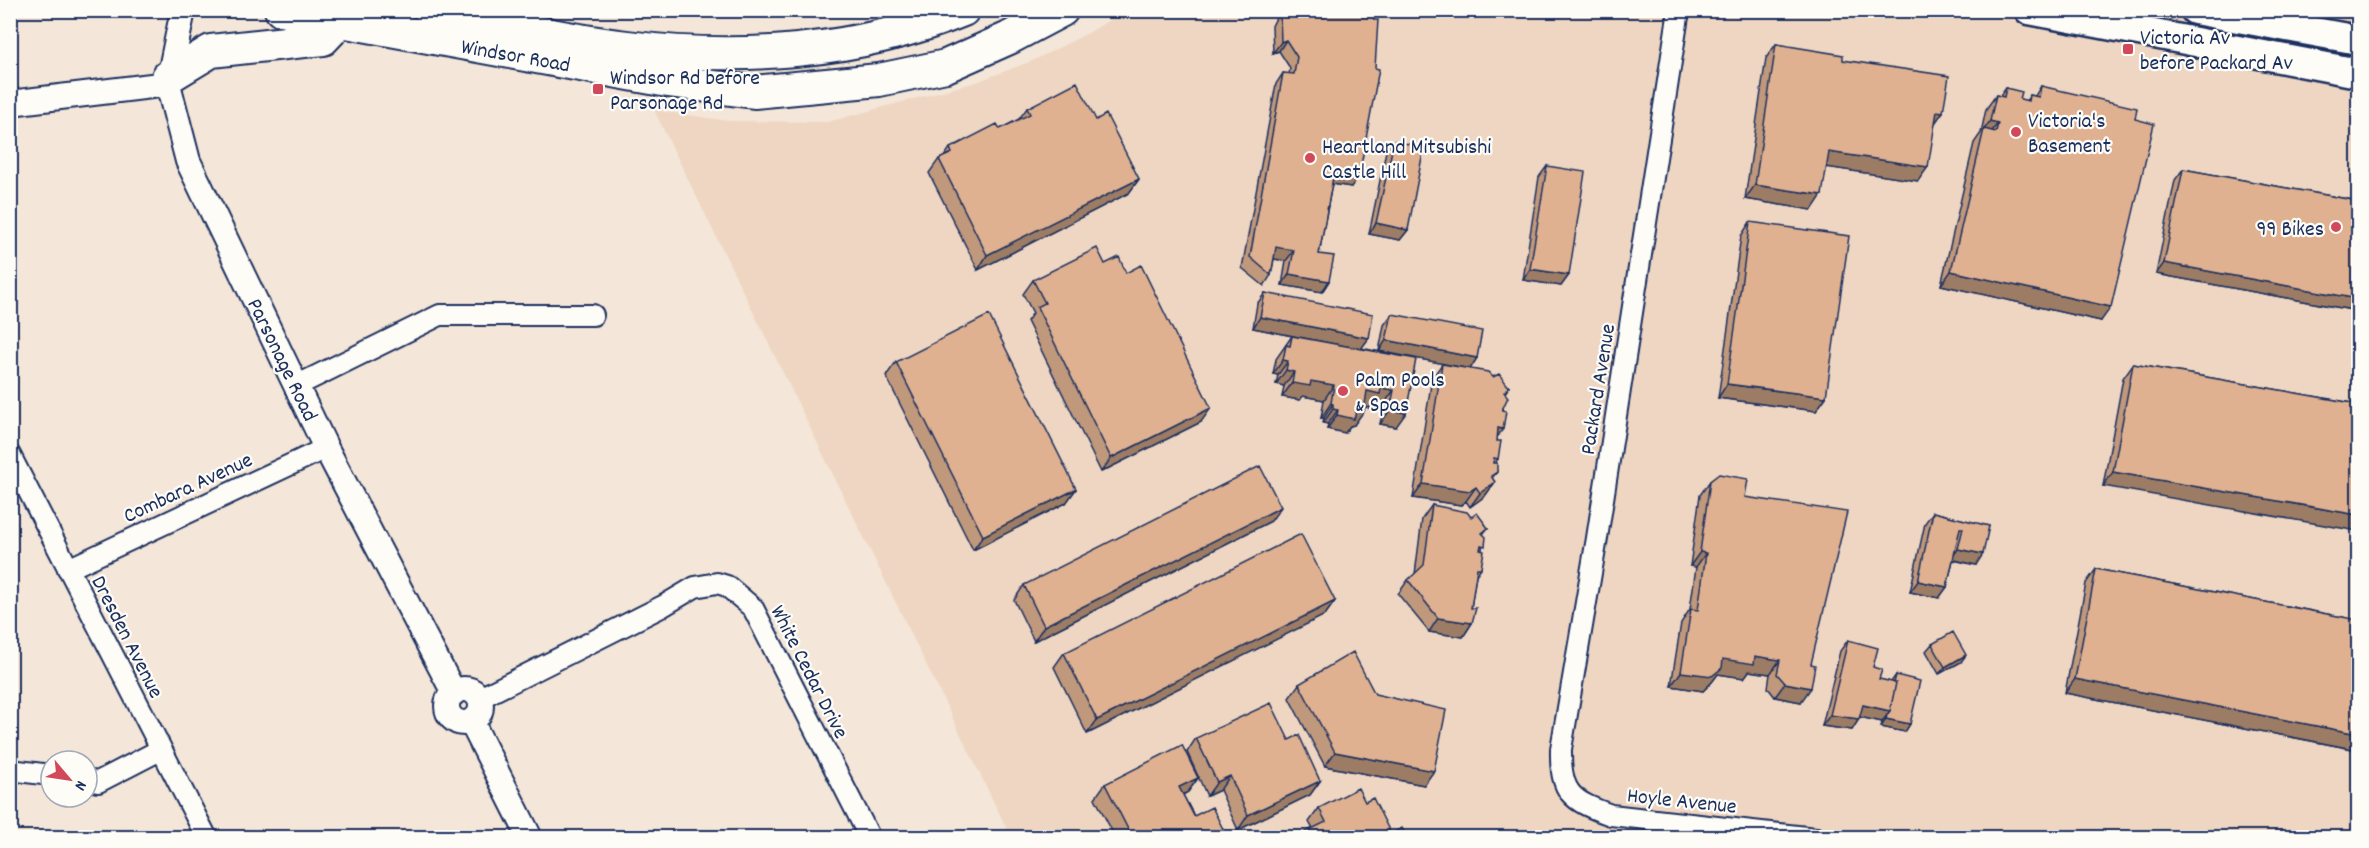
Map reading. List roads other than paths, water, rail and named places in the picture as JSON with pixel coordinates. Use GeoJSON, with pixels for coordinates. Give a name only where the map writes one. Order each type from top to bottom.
{"type":"FeatureCollection","features":[{"type":"Feature","properties":{"kind":"main road","name":"Windsor Road"},"geometry":{"type":"LineString","coordinates":[[280,10],[657,79],[754,92],[879,80],[946,66],[1009,38],[1062,10]]}},
{"type":"Feature","properties":{"kind":"main road","name":"Windsor Road"},"geometry":{"type":"LineString","coordinates":[[430,10],[627,47],[756,54],[838,44],[901,32],[963,10]]}},
{"type":"Feature","properties":{"kind":"main road"},"geometry":{"type":"LineString","coordinates":[[2029,10],[2086,15],[2358,73]]}},
{"type":"Feature","properties":{"kind":"main road"},"geometry":{"type":"LineString","coordinates":[[2195,10],[2358,40]]}},
{"type":"Feature","properties":{"kind":"main road"},"geometry":{"type":"LineString","coordinates":[[168,81],[211,51],[323,39],[340,20]]}},
{"type":"Feature","properties":{"kind":"street","name":"Parsonage Road"},"geometry":{"type":"LineString","coordinates":[[183,10],[168,81],[188,161],[327,448],[454,693]]}},
{"type":"Feature","properties":{"kind":"street","name":"Packard Avenue"},"geometry":{"type":"LineString","coordinates":[[1560,775],[1561,749],[1597,538],[1679,10]]}},
{"type":"Feature","properties":{"kind":"street"},"geometry":{"type":"LineString","coordinates":[[10,103],[168,81]]}},
{"type":"Feature","properties":{"kind":"street"},"geometry":{"type":"LineString","coordinates":[[298,385],[440,315],[593,315]]}},
{"type":"Feature","properties":{"kind":"street","name":"Combara Avenue"},"geometry":{"type":"LineString","coordinates":[[68,568],[327,448]]}},
{"type":"Feature","properties":{"kind":"street","name":"Dresden Avenue"},"geometry":{"type":"LineString","coordinates":[[10,455],[160,750],[207,837]]}},
{"type":"Feature","properties":{"kind":"street","name":"White Cedar Drive"},"geometry":{"type":"LineString","coordinates":[[480,698],[663,606],[695,587],[717,583],[727,586],[753,608],[870,837]]}},
{"type":"Feature","properties":{"kind":"street"},"geometry":{"type":"LineString","coordinates":[[468,689],[480,698],[481,711],[471,721],[460,722],[450,715],[447,706],[454,693],[468,689]]}},
{"type":"Feature","properties":{"kind":"street"},"geometry":{"type":"LineString","coordinates":[[471,721],[530,837]]}},
{"type":"Feature","properties":{"kind":"street"},"geometry":{"type":"LineString","coordinates":[[99,781],[160,750]]}},
{"type":"Feature","properties":{"kind":"street"},"geometry":{"type":"LineString","coordinates":[[10,770],[39,774]]}},
{"type":"Feature","properties":{"kind":"street","name":"Hoyle Avenue"},"geometry":{"type":"LineString","coordinates":[[1560,775],[1570,794],[1589,807],[1611,815],[1816,837]]}},
{"type":"Feature","properties":{"kind":"place","name":"Victoria Av before Packard Av"},"geometry":{"type":"Point","coordinates":[2128,49]}},
{"type":"Feature","properties":{"kind":"place","name":"Windsor Rd before Parsonage Rd"},"geometry":{"type":"Point","coordinates":[598,89]}},
{"type":"Feature","properties":{"kind":"place","name":"Victoria's Basement"},"geometry":{"type":"Point","coordinates":[2016,132]}},
{"type":"Feature","properties":{"kind":"place","name":"Heartland Mitsubishi Castle Hill"},"geometry":{"type":"Point","coordinates":[1310,158]}},
{"type":"Feature","properties":{"kind":"place","name":"99 Bikes"},"geometry":{"type":"Point","coordinates":[2336,227]}},
{"type":"Feature","properties":{"kind":"place","name":"Palm Pools & Spas"},"geometry":{"type":"Point","coordinates":[1343,391]}}]}
